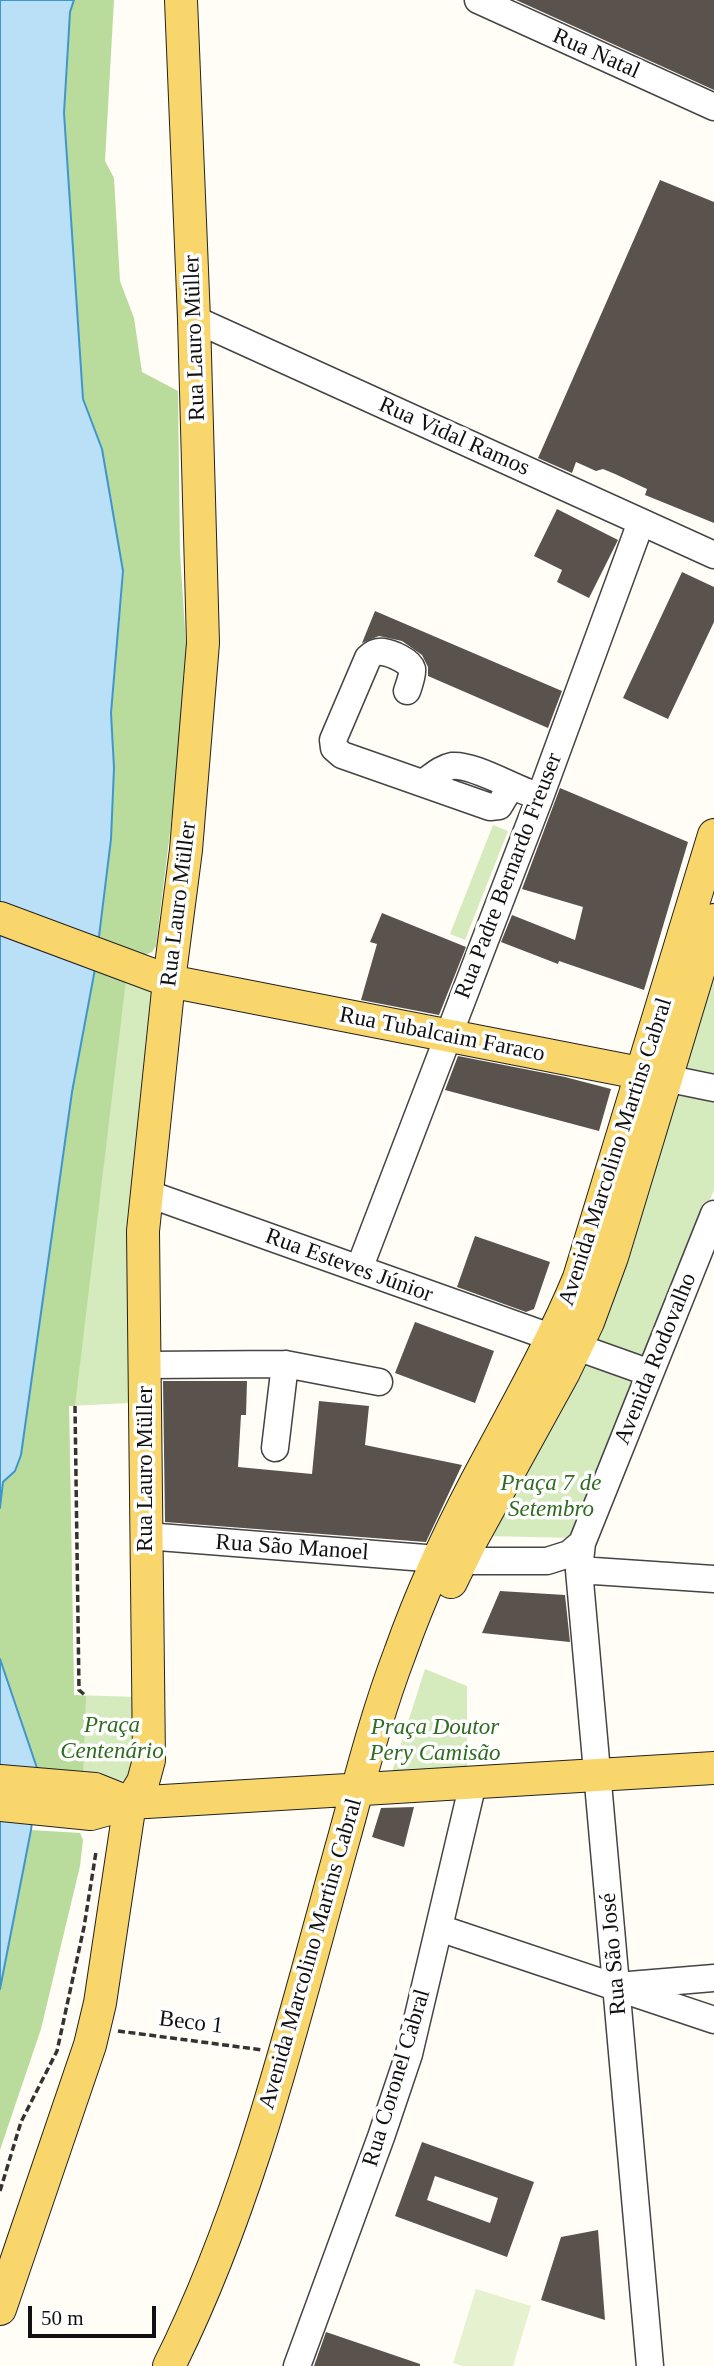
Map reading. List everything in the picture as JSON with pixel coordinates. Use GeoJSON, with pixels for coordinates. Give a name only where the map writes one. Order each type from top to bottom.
{"type":"FeatureCollection","features":[{"type":"Feature","properties":{"kind":"main road","name":"Rua Lauro Müller"},"geometry":{"type":"LineString","coordinates":[[0,2309],[81,2077],[95,2028],[130,1802],[144,1782],[149,1760],[143,1231],[155,976],[186,850],[203,643],[181,0]]}},
{"type":"Feature","properties":{"kind":"main road","name":"Avenida Marcolino Martins Cabral"},"geometry":{"type":"LineString","coordinates":[[169,2366],[204,2291],[259,2137],[366,1789],[419,1660],[449,1560],[612,1258],[714,835]]}},
{"type":"Feature","properties":{"kind":"main road","name":"Rua Tubalcaim Faraco"},"geometry":{"type":"LineString","coordinates":[[0,918],[155,976],[654,1076]]}},
{"type":"Feature","properties":{"kind":"main road","name":"Avenida Marcolino Martins Cabral"},"geometry":{"type":"LineString","coordinates":[[654,1076],[714,920]]}},
{"type":"Feature","properties":{"kind":"main road"},"geometry":{"type":"LineString","coordinates":[[0,1805],[95,1815],[130,1802],[714,1769]]}},
{"type":"Feature","properties":{"kind":"main road"},"geometry":{"type":"LineString","coordinates":[[0,1781],[95,1815]]}},
{"type":"Feature","properties":{"kind":"main road","name":"Avenida Marcolino Martins Cabral"},"geometry":{"type":"LineString","coordinates":[[189,2366],[228,2283],[270,2162],[366,1789]]}},
{"type":"Feature","properties":{"kind":"street","name":"Rua Natal"},"geometry":{"type":"LineString","coordinates":[[478,0],[714,107]]}},
{"type":"Feature","properties":{"kind":"street","name":"Rua Vidal Ramos"},"geometry":{"type":"LineString","coordinates":[[194,319],[714,555]]}},
{"type":"Feature","properties":{"kind":"street","name":"Rua Padre Bernardo Freuser"},"geometry":{"type":"LineString","coordinates":[[359,1269],[540,797],[641,522]]}},
{"type":"Feature","properties":{"kind":"street"},"geometry":{"type":"LineString","coordinates":[[407,691],[412,673],[408,663],[384,652],[374,652],[368,658],[333,740],[334,747],[342,755],[423,783],[443,769],[455,766],[471,769],[540,797]]}},
{"type":"Feature","properties":{"kind":"street","name":"Rua Tubalcaim Faraco"},"geometry":{"type":"LineString","coordinates":[[654,1076],[714,1088]]}},
{"type":"Feature","properties":{"kind":"street","name":"Rua Esteves Júnior"},"geometry":{"type":"LineString","coordinates":[[146,1193],[650,1373]]}},
{"type":"Feature","properties":{"kind":"street","name":"Avenida Rodovalho"},"geometry":{"type":"LineString","coordinates":[[582,1543],[714,1214]]}},
{"type":"Feature","properties":{"kind":"street"},"geometry":{"type":"LineString","coordinates":[[146,1365],[285,1364],[379,1382]]}},
{"type":"Feature","properties":{"kind":"street"},"geometry":{"type":"LineString","coordinates":[[275,1448],[285,1364]]}},
{"type":"Feature","properties":{"kind":"street","name":"Rua São Manoel"},"geometry":{"type":"LineString","coordinates":[[146,1536],[449,1560],[547,1561],[569,1553],[582,1543]]}},
{"type":"Feature","properties":{"kind":"street","name":"Rua São José"},"geometry":{"type":"LineString","coordinates":[[582,1543],[579,1570],[650,2366]]}},
{"type":"Feature","properties":{"kind":"street"},"geometry":{"type":"LineString","coordinates":[[579,1570],[714,1580]]}},
{"type":"Feature","properties":{"kind":"street","name":"Rua Coronel Cabral"},"geometry":{"type":"LineString","coordinates":[[297,2366],[397,2090],[412,2041],[473,1783]]}},
{"type":"Feature","properties":{"kind":"street"},"geometry":{"type":"LineString","coordinates":[[439,1928],[714,2020]]}},
{"type":"Feature","properties":{"kind":"street"},"geometry":{"type":"LineString","coordinates":[[616,1986],[714,1978]]}},
{"type":"Feature","properties":{"kind":"path"},"geometry":{"type":"LineString","coordinates":[[75,1406],[79,1690],[86,1696]]}},
{"type":"Feature","properties":{"kind":"path"},"geometry":{"type":"LineString","coordinates":[[0,2191],[21,2122],[57,2051],[84,1927],[95,1815]]}},
{"type":"Feature","properties":{"kind":"path","name":"Beco 1"},"geometry":{"type":"LineString","coordinates":[[95,2028],[284,2053]]}},
{"type":"Feature","properties":{"kind":"green space"},"geometry":{"type":"Polygon","coordinates":[[[74,0],[114,0],[105,161],[114,178],[120,281],[134,318],[142,372],[178,391],[180,553],[186,645],[175,791],[156,946],[152,952],[140,957],[97,943],[111,839],[114,768],[111,713],[123,571],[102,449],[83,399],[64,113],[70,12],[74,0]]]}},
{"type":"Feature","properties":{"kind":"green space"},"geometry":{"type":"Polygon","coordinates":[[[493,825],[508,831],[465,940],[450,934],[493,825]]]}},
{"type":"Feature","properties":{"kind":"green space","name":"Praça Centenário"},"geometry":{"type":"Polygon","coordinates":[[[95,969],[157,991],[130,1403],[69,1406],[74,1695],[137,1697],[133,1782],[83,1776],[0,1659],[0,1508],[95,969]]]}},
{"type":"Feature","properties":{"kind":"green space"},"geometry":{"type":"Polygon","coordinates":[[[95,969],[126,980],[75,1406],[69,1406],[74,1695],[86,1696],[83,1776],[38,1771],[0,1659],[0,1508],[3,1481],[15,1471],[21,1455],[72,1092],[95,969]]]}},
{"type":"Feature","properties":{"kind":"green space","name":"Praça 7 de Setembro"},"geometry":{"type":"Polygon","coordinates":[[[714,972],[714,1190],[574,1538],[487,1536],[714,972]]]}},
{"type":"Feature","properties":{"kind":"green space","name":"Praça Doutor Pery Camisão"},"geometry":{"type":"Polygon","coordinates":[[[425,1669],[467,1686],[467,1770],[390,1778],[425,1669]]]}},
{"type":"Feature","properties":{"kind":"green space"},"geometry":{"type":"Polygon","coordinates":[[[31,1830],[80,1833],[83,1840],[80,1866],[41,2029],[0,2150],[0,1989],[31,1830]]]}},
{"type":"Feature","properties":{"kind":"green space"},"geometry":{"type":"Polygon","coordinates":[[[476,2289],[531,2306],[513,2366],[463,2366],[453,2363],[476,2289]]]}},
{"type":"Feature","properties":{"kind":"water"},"geometry":{"type":"Polygon","coordinates":[[[0,0],[74,0],[70,12],[64,113],[83,399],[102,449],[123,571],[111,713],[114,768],[111,839],[95,969],[72,1092],[21,1455],[15,1471],[3,1482],[0,1508],[0,0]]]}},
{"type":"Feature","properties":{"kind":"water"},"geometry":{"type":"Polygon","coordinates":[[[0,1659],[38,1771],[31,1830],[0,1989],[0,1659]]]}},
{"type":"Feature","properties":{"kind":"building"},"geometry":{"type":"Polygon","coordinates":[[[516,0],[714,0],[714,90],[516,0]]]}},
{"type":"Feature","properties":{"kind":"building"},"geometry":{"type":"Polygon","coordinates":[[[660,180],[714,202],[714,523],[645,495],[647,489],[603,469],[596,471],[576,462],[572,473],[538,458],[660,180]]]}},
{"type":"Feature","properties":{"kind":"building"},"geometry":{"type":"Polygon","coordinates":[[[557,509],[618,540],[589,598],[557,582],[562,570],[534,556],[557,509]]]}},
{"type":"Feature","properties":{"kind":"building"},"geometry":{"type":"Polygon","coordinates":[[[682,572],[714,587],[714,622],[668,719],[623,698],[682,572]]]}},
{"type":"Feature","properties":{"kind":"building"},"geometry":{"type":"Polygon","coordinates":[[[375,611],[562,691],[548,728],[428,676],[428,667],[422,655],[402,641],[379,636],[362,643],[375,611]]]}},
{"type":"Feature","properties":{"kind":"building"},"geometry":{"type":"Polygon","coordinates":[[[560,788],[688,842],[644,990],[559,961],[558,964],[501,942],[512,915],[575,940],[583,907],[522,889],[560,788]]]}},
{"type":"Feature","properties":{"kind":"building"},"geometry":{"type":"Polygon","coordinates":[[[382,913],[466,947],[439,1015],[361,1000],[377,944],[370,942],[382,913]]]}},
{"type":"Feature","properties":{"kind":"building"},"geometry":{"type":"Polygon","coordinates":[[[458,1056],[611,1089],[599,1131],[445,1090],[458,1056]]]}},
{"type":"Feature","properties":{"kind":"building"},"geometry":{"type":"Polygon","coordinates":[[[475,1236],[550,1262],[534,1309],[526,1312],[457,1287],[475,1236]]]}},
{"type":"Feature","properties":{"kind":"building"},"geometry":{"type":"Polygon","coordinates":[[[415,1322],[494,1351],[475,1403],[395,1373],[415,1322]]]}},
{"type":"Feature","properties":{"kind":"building"},"geometry":{"type":"Polygon","coordinates":[[[163,1381],[247,1381],[246,1415],[241,1415],[238,1467],[312,1474],[319,1401],[369,1406],[365,1445],[462,1465],[426,1542],[165,1522],[163,1381]]]}},
{"type":"Feature","properties":{"kind":"building"},"geometry":{"type":"Polygon","coordinates":[[[500,1591],[565,1595],[570,1642],[482,1633],[500,1591]]]}},
{"type":"Feature","properties":{"kind":"building"},"geometry":{"type":"Polygon","coordinates":[[[414,1807],[404,1847],[372,1837],[381,1808],[414,1807]]]}},
{"type":"Feature","properties":{"kind":"building"},"geometry":{"type":"Polygon","coordinates":[[[422,2142],[534,2182],[507,2257],[395,2216],[422,2142]],[[435,2176],[427,2200],[490,2223],[498,2198],[435,2176]]]}},
{"type":"Feature","properties":{"kind":"building"},"geometry":{"type":"Polygon","coordinates":[[[598,2230],[605,2320],[541,2300],[561,2237],[598,2230]]]}},
{"type":"Feature","properties":{"kind":"building"},"geometry":{"type":"Polygon","coordinates":[[[326,2332],[420,2364],[420,2366],[314,2366],[326,2332]]]}}]}
